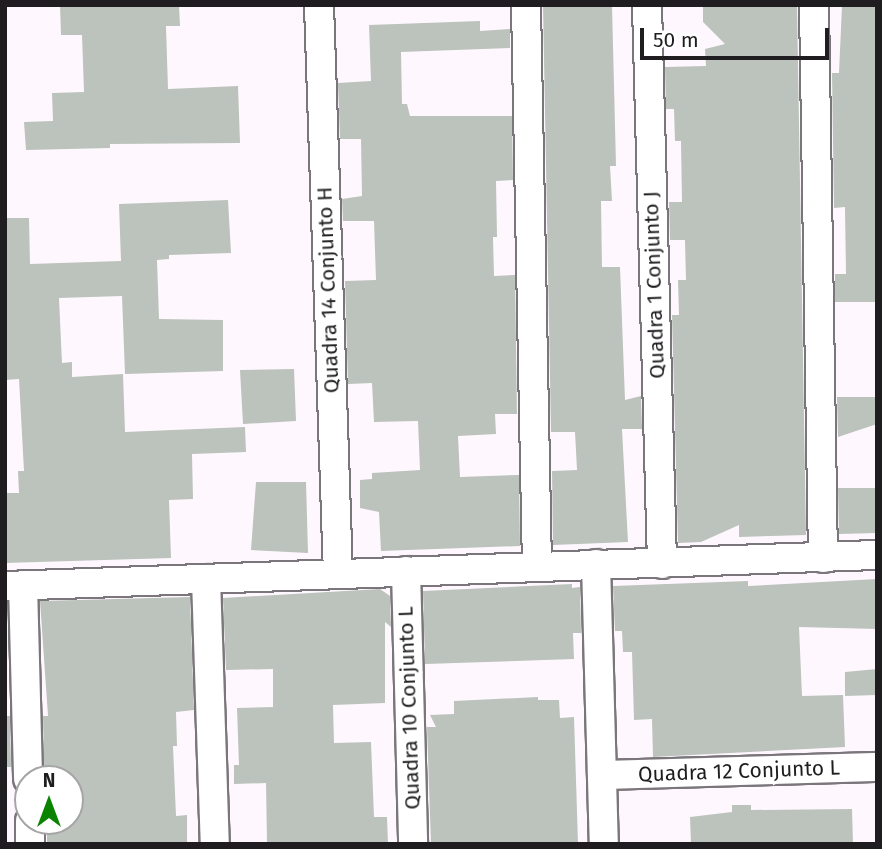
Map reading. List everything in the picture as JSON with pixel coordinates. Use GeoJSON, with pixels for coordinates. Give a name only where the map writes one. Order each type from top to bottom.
{"type":"FeatureCollection","features":[{"type":"Feature","properties":{"kind":"street","name":"Quadra 14 Conjunto H"},"geometry":{"type":"LineString","coordinates":[[319,5],[338,574]]}},
{"type":"Feature","properties":{"kind":"street"},"geometry":{"type":"LineString","coordinates":[[526,5],[537,567]]}},
{"type":"Feature","properties":{"kind":"street","name":"Quadra 1 Conjunto J"},"geometry":{"type":"LineString","coordinates":[[646,5],[662,564]]}},
{"type":"Feature","properties":{"kind":"street"},"geometry":{"type":"LineString","coordinates":[[814,5],[824,558]]}},
{"type":"Feature","properties":{"kind":"street"},"geometry":{"type":"LineString","coordinates":[[27,765],[14,585],[877,555]]}},
{"type":"Feature","properties":{"kind":"street"},"geometry":{"type":"LineString","coordinates":[[596,564],[604,844]]}},
{"type":"Feature","properties":{"kind":"street","name":"Quadra 10 Conjunto L"},"geometry":{"type":"LineString","coordinates":[[406,572],[413,844]]}},
{"type":"Feature","properties":{"kind":"street"},"geometry":{"type":"LineString","coordinates":[[206,579],[215,844]]}},
{"type":"Feature","properties":{"kind":"street","name":"Quadra 12 Conjunto L"},"geometry":{"type":"LineString","coordinates":[[602,775],[877,767]]}},
{"type":"Feature","properties":{"kind":"building"},"geometry":{"type":"Polygon","coordinates":[[[60,5],[179,5],[180,26],[166,26],[168,89],[238,86],[240,143],[110,144],[110,148],[26,150],[24,122],[53,121],[52,93],[84,92],[82,35],[61,35],[60,5]]]}},
{"type":"Feature","properties":{"kind":"building"},"geometry":{"type":"Polygon","coordinates":[[[543,5],[612,5],[616,166],[610,166],[612,201],[601,201],[602,267],[620,267],[625,400],[641,396],[642,429],[622,429],[628,542],[553,545],[552,471],[577,470],[575,432],[551,432],[543,5]]]}},
{"type":"Feature","properties":{"kind":"building"},"geometry":{"type":"Polygon","coordinates":[[[703,5],[797,5],[806,535],[739,537],[739,525],[701,542],[678,543],[672,315],[679,315],[678,280],[686,280],[685,240],[670,240],[669,202],[682,202],[681,141],[675,141],[674,109],[666,109],[665,67],[706,66],[705,49],[725,44],[703,22],[703,5]]]}},
{"type":"Feature","properties":{"kind":"building"},"geometry":{"type":"Polygon","coordinates":[[[842,5],[877,5],[877,302],[835,302],[835,274],[846,274],[845,207],[834,208],[832,73],[839,73],[842,5]]]}},
{"type":"Feature","properties":{"kind":"building"},"geometry":{"type":"Polygon","coordinates":[[[480,21],[480,31],[510,29],[510,48],[401,52],[402,104],[407,104],[410,116],[512,116],[513,180],[496,181],[497,237],[493,237],[494,276],[515,275],[517,414],[495,414],[496,434],[458,436],[460,477],[519,475],[520,546],[381,551],[379,512],[360,508],[360,480],[372,479],[372,473],[420,470],[418,421],[374,422],[372,383],[348,384],[345,281],[376,280],[374,221],[343,221],[342,199],[362,196],[361,139],[340,139],[338,83],[371,81],[369,25],[480,21]]]}},
{"type":"Feature","properties":{"kind":"building"},"geometry":{"type":"Polygon","coordinates":[[[228,200],[231,253],[169,255],[169,259],[157,260],[159,319],[223,320],[223,371],[125,374],[122,296],[59,298],[62,363],[72,362],[72,377],[123,374],[125,432],[245,427],[246,452],[192,454],[193,499],[169,500],[171,558],[5,563],[5,493],[19,493],[18,471],[24,471],[19,379],[5,380],[5,218],[29,218],[30,264],[121,261],[119,204],[228,200]]]}},
{"type":"Feature","properties":{"kind":"building"},"geometry":{"type":"Polygon","coordinates":[[[294,369],[296,421],[243,424],[240,370],[294,369]]]}},
{"type":"Feature","properties":{"kind":"building"},"geometry":{"type":"Polygon","coordinates":[[[837,397],[877,397],[877,424],[838,437],[837,397]]]}},
{"type":"Feature","properties":{"kind":"building"},"geometry":{"type":"Polygon","coordinates":[[[256,482],[306,482],[308,553],[251,550],[256,482]]]}},
{"type":"Feature","properties":{"kind":"building"},"geometry":{"type":"Polygon","coordinates":[[[838,488],[877,488],[877,533],[839,534],[838,488]]]}},
{"type":"Feature","properties":{"kind":"building"},"geometry":{"type":"Polygon","coordinates":[[[877,579],[877,629],[799,627],[802,696],[843,695],[845,747],[653,757],[652,719],[634,720],[632,652],[623,652],[622,631],[615,631],[613,586],[748,581],[748,586],[877,579]]]}},
{"type":"Feature","properties":{"kind":"building"},"geometry":{"type":"Polygon","coordinates":[[[572,584],[572,588],[580,587],[581,633],[573,633],[574,659],[425,664],[423,591],[572,584]]]}},
{"type":"Feature","properties":{"kind":"building"},"geometry":{"type":"Polygon","coordinates":[[[380,589],[390,596],[391,627],[385,622],[385,703],[333,705],[334,743],[371,742],[374,817],[387,817],[388,844],[267,844],[266,783],[234,784],[234,765],[239,765],[237,708],[273,707],[273,669],[226,670],[223,598],[380,589]]]}},
{"type":"Feature","properties":{"kind":"building"},"geometry":{"type":"Polygon","coordinates":[[[190,597],[194,710],[176,712],[177,746],[173,746],[176,816],[187,815],[187,844],[47,844],[47,835],[84,835],[84,765],[44,765],[43,716],[48,716],[40,601],[190,597]]]}},
{"type":"Feature","properties":{"kind":"building"},"geometry":{"type":"Polygon","coordinates":[[[877,669],[877,695],[845,696],[845,672],[877,669]]]}},
{"type":"Feature","properties":{"kind":"building"},"geometry":{"type":"Polygon","coordinates":[[[538,697],[538,700],[559,700],[560,718],[574,717],[578,843],[431,844],[427,727],[436,727],[430,715],[454,714],[454,701],[538,697]]]}},
{"type":"Feature","properties":{"kind":"building"},"geometry":{"type":"Polygon","coordinates":[[[5,716],[10,716],[11,767],[5,767],[5,716]]]}},
{"type":"Feature","properties":{"kind":"building"},"geometry":{"type":"Polygon","coordinates":[[[732,805],[751,805],[751,810],[852,809],[853,844],[691,844],[690,817],[732,812],[732,805]]]}}]}
